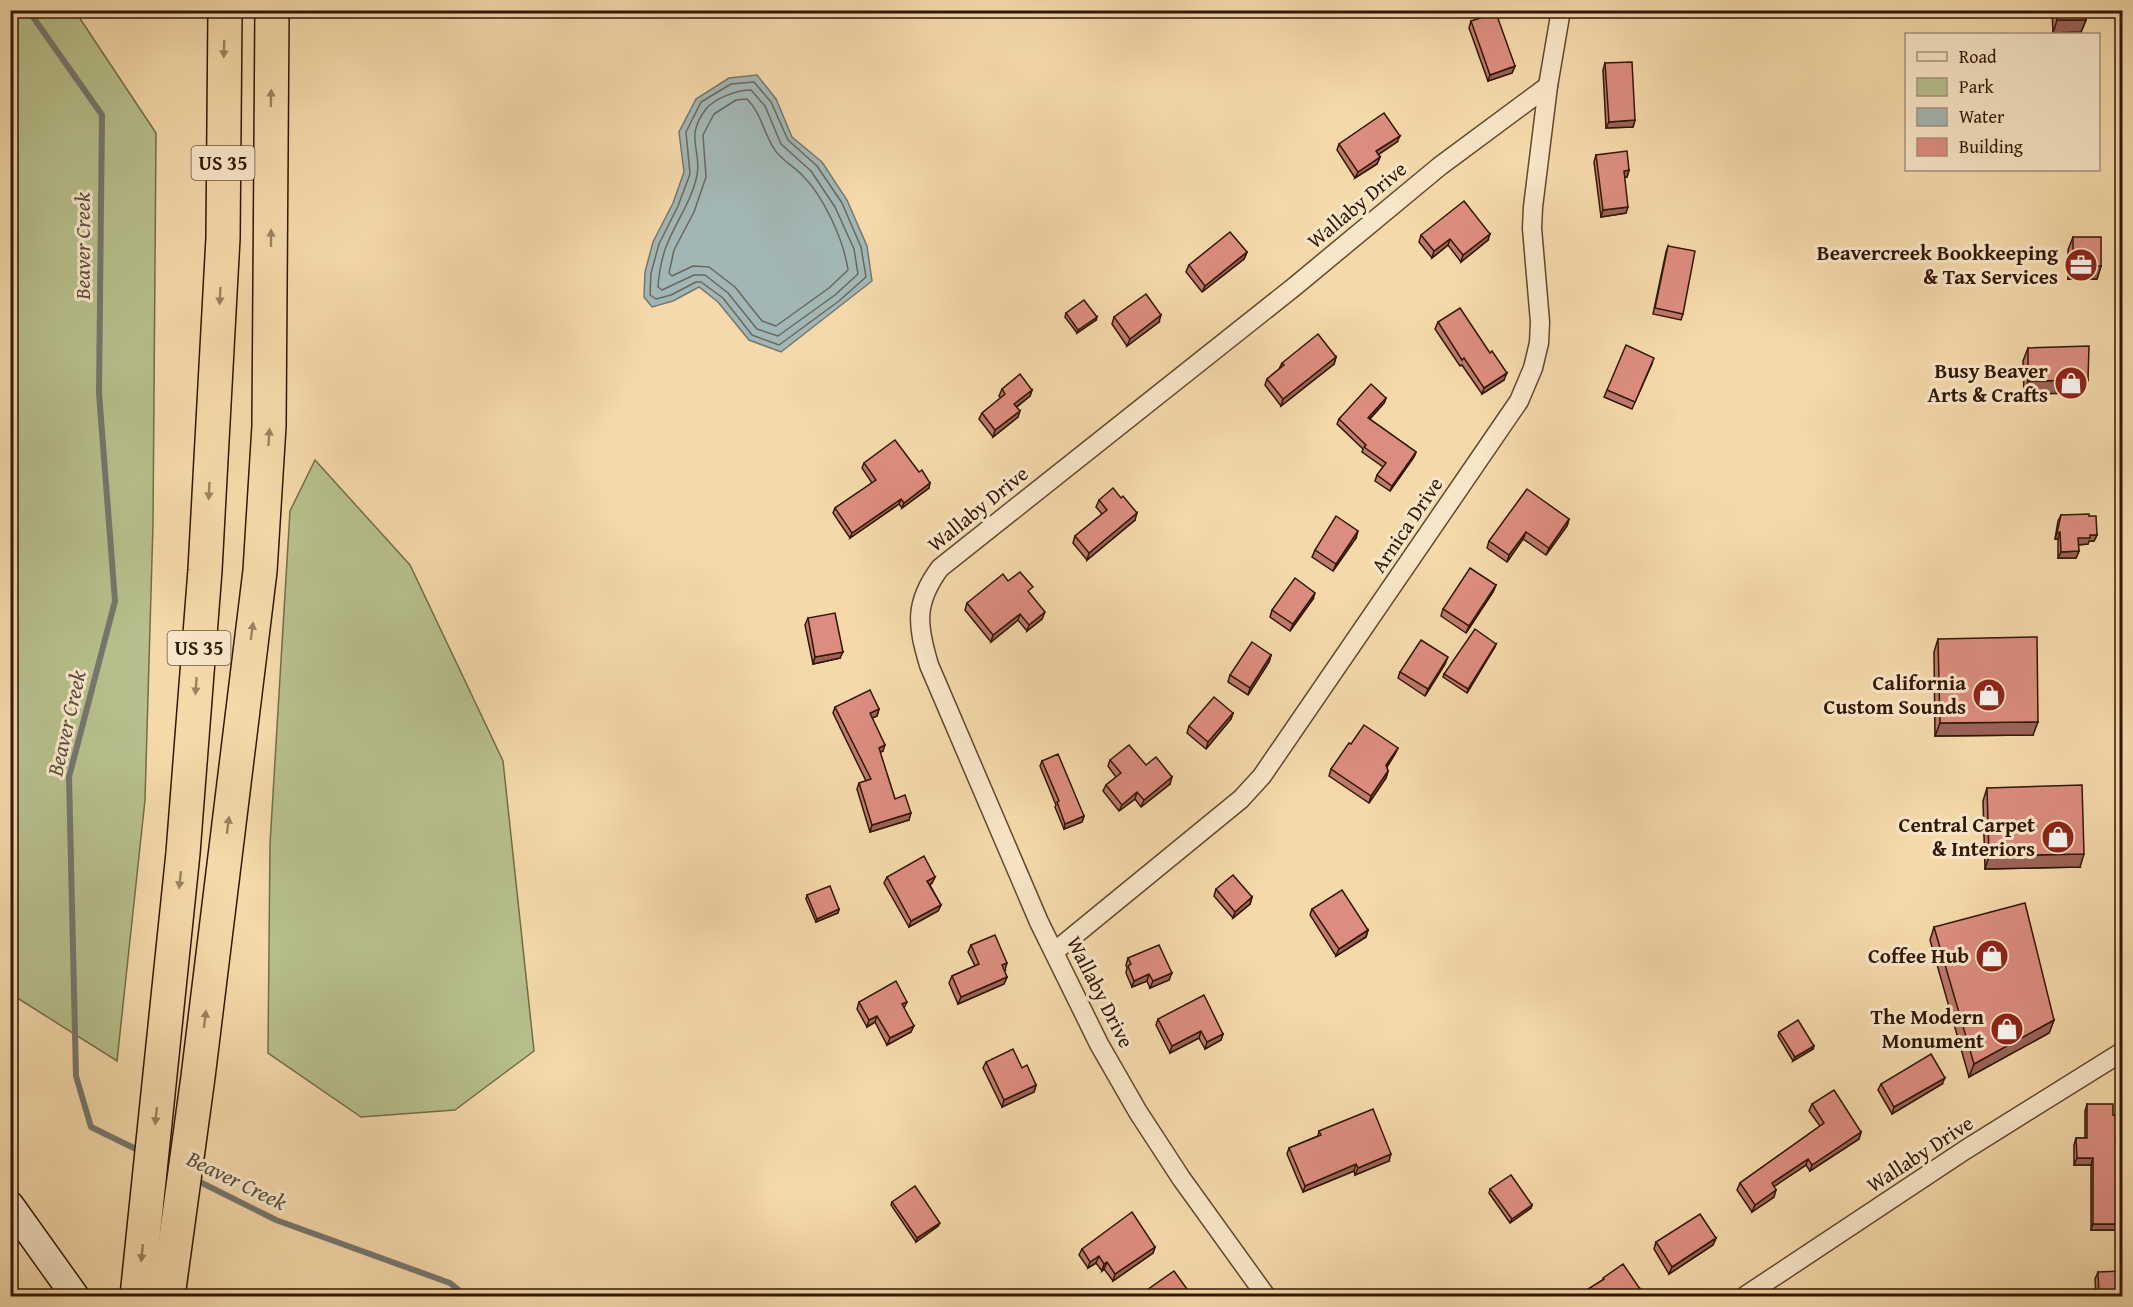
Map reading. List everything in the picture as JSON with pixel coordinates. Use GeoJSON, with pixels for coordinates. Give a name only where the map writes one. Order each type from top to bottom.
{"type":"FeatureCollection","features":[{"type":"Feature","properties":{"kind":"highway","name":"US 35"},"geometry":{"type":"LineString","coordinates":[[137,1296],[183,854],[205,570],[223,238],[225,10]]}},
{"type":"Feature","properties":{"kind":"highway","name":"US 35"},"geometry":{"type":"LineString","coordinates":[[168,1296],[198,1077],[260,571],[269,426],[272,10]]}},
{"type":"Feature","properties":{"kind":"main road"},"geometry":{"type":"LineString","coordinates":[[10,1205],[70,1289]]}},
{"type":"Feature","properties":{"kind":"street","name":"Arnica Drive"},"geometry":{"type":"LineString","coordinates":[[1054,952],[1241,799],[1262,776],[1519,401],[1533,368],[1539,343],[1540,322],[1532,228],[1533,207],[1548,86],[1561,10]]}},
{"type":"Feature","properties":{"kind":"street","name":"Wallaby Drive"},"geometry":{"type":"LineString","coordinates":[[1266,1296],[1184,1182],[1138,1112],[1099,1044],[1039,922],[929,665],[919,629],[919,611],[929,582],[940,568],[1285,294],[1440,166],[1548,86]]}},
{"type":"Feature","properties":{"kind":"street","name":"Wallaby Drive"},"geometry":{"type":"LineString","coordinates":[[1746,1296],[1965,1150],[2122,1052]]}},
{"type":"Feature","properties":{"kind":"green space"},"geometry":{"type":"Polygon","coordinates":[[[11,10],[75,11],[156,133],[153,524],[145,800],[117,1061],[11,994],[11,10]]]}},
{"type":"Feature","properties":{"kind":"green space"},"geometry":{"type":"Polygon","coordinates":[[[315,460],[410,565],[503,761],[534,1051],[455,1110],[361,1117],[268,1053],[270,844],[290,511],[315,460]]]}},
{"type":"Feature","properties":{"kind":"water"},"geometry":{"type":"Polygon","coordinates":[[[757,75],[776,99],[792,137],[822,162],[847,200],[867,246],[872,281],[781,352],[749,340],[718,302],[699,287],[673,301],[652,307],[644,297],[645,272],[653,242],[673,203],[684,172],[679,132],[696,99],[729,78],[757,75]]]}},
{"type":"Feature","properties":{"kind":"building"},"geometry":{"type":"Polygon","coordinates":[[[2057,10],[2086,10],[2086,20],[2057,20],[2057,10]]]}},
{"type":"Feature","properties":{"kind":"building"},"geometry":{"type":"Polygon","coordinates":[[[1496,13],[1515,66],[1490,75],[1471,21],[1496,13]]]}},
{"type":"Feature","properties":{"kind":"building"},"geometry":{"type":"Polygon","coordinates":[[[1632,62],[1635,120],[1609,122],[1605,63],[1632,62]]]}},
{"type":"Feature","properties":{"kind":"building"},"geometry":{"type":"Polygon","coordinates":[[[1384,113],[1400,136],[1376,151],[1380,157],[1358,172],[1339,144],[1384,113]]]}},
{"type":"Feature","properties":{"kind":"building"},"geometry":{"type":"Polygon","coordinates":[[[1627,151],[1629,170],[1624,171],[1628,207],[1603,210],[1596,155],[1627,151]]]}},
{"type":"Feature","properties":{"kind":"building"},"geometry":{"type":"Polygon","coordinates":[[[1464,201],[1490,234],[1463,255],[1450,239],[1434,251],[1421,235],[1464,201]]]}},
{"type":"Feature","properties":{"kind":"building"},"geometry":{"type":"Polygon","coordinates":[[[1230,232],[1247,252],[1205,286],[1189,265],[1230,232]]]}},
{"type":"Feature","properties":{"kind":"building"},"geometry":{"type":"Polygon","coordinates":[[[2073,237],[2101,237],[2101,266],[2073,266],[2073,237]]]}},
{"type":"Feature","properties":{"kind":"building"},"geometry":{"type":"Polygon","coordinates":[[[1668,246],[1695,251],[1683,314],[1655,308],[1668,246]]]}},
{"type":"Feature","properties":{"kind":"building"},"geometry":{"type":"Polygon","coordinates":[[[1146,294],[1161,315],[1130,339],[1114,317],[1146,294]]]}},
{"type":"Feature","properties":{"kind":"building"},"geometry":{"type":"Polygon","coordinates":[[[1084,300],[1097,317],[1078,330],[1066,313],[1084,300]]]}},
{"type":"Feature","properties":{"kind":"building"},"geometry":{"type":"Polygon","coordinates":[[[1460,308],[1490,353],[1492,351],[1507,373],[1484,388],[1464,358],[1462,360],[1438,322],[1460,308]]]}},
{"type":"Feature","properties":{"kind":"building"},"geometry":{"type":"Polygon","coordinates":[[[1318,334],[1336,357],[1283,399],[1267,379],[1284,365],[1282,363],[1318,334]]]}},
{"type":"Feature","properties":{"kind":"building"},"geometry":{"type":"Polygon","coordinates":[[[1626,345],[1654,358],[1635,402],[1607,390],[1626,345]]]}},
{"type":"Feature","properties":{"kind":"building"},"geometry":{"type":"Polygon","coordinates":[[[2089,346],[2088,380],[2028,381],[2028,348],[2089,346]]]}},
{"type":"Feature","properties":{"kind":"building"},"geometry":{"type":"Polygon","coordinates":[[[1020,374],[1032,390],[1014,404],[1020,411],[995,430],[982,413],[1005,394],[1002,389],[1020,374]]]}},
{"type":"Feature","properties":{"kind":"building"},"geometry":{"type":"Polygon","coordinates":[[[1371,384],[1386,398],[1368,418],[1416,452],[1392,486],[1377,475],[1386,463],[1364,447],[1366,445],[1339,419],[1371,384]]]}},
{"type":"Feature","properties":{"kind":"building"},"geometry":{"type":"Polygon","coordinates":[[[895,440],[919,472],[922,470],[930,483],[904,503],[901,499],[852,533],[835,508],[876,480],[864,463],[895,440]]]}},
{"type":"Feature","properties":{"kind":"building"},"geometry":{"type":"Polygon","coordinates":[[[1113,488],[1137,513],[1089,553],[1075,536],[1107,510],[1099,500],[1113,488]]]}},
{"type":"Feature","properties":{"kind":"building"},"geometry":{"type":"Polygon","coordinates":[[[1527,489],[1569,519],[1549,548],[1526,532],[1509,555],[1489,541],[1527,489]]]}},
{"type":"Feature","properties":{"kind":"building"},"geometry":{"type":"Polygon","coordinates":[[[2089,514],[2089,516],[2096,516],[2097,535],[2090,535],[2090,538],[2078,538],[2079,551],[2061,552],[2060,532],[2057,533],[2061,515],[2089,514]]]}},
{"type":"Feature","properties":{"kind":"building"},"geometry":{"type":"Polygon","coordinates":[[[1336,516],[1358,531],[1336,564],[1315,550],[1336,516]]]}},
{"type":"Feature","properties":{"kind":"building"},"geometry":{"type":"Polygon","coordinates":[[[1470,568],[1496,585],[1469,626],[1443,609],[1470,568]]]}},
{"type":"Feature","properties":{"kind":"building"},"geometry":{"type":"Polygon","coordinates":[[[1020,572],[1033,587],[1028,591],[1045,612],[1029,625],[1020,614],[993,635],[967,603],[1003,574],[1008,581],[1020,572]]]}},
{"type":"Feature","properties":{"kind":"building"},"geometry":{"type":"Polygon","coordinates":[[[1295,578],[1315,593],[1293,624],[1272,610],[1295,578]]]}},
{"type":"Feature","properties":{"kind":"building"},"geometry":{"type":"Polygon","coordinates":[[[835,613],[843,652],[815,657],[808,618],[835,613]]]}},
{"type":"Feature","properties":{"kind":"building"},"geometry":{"type":"Polygon","coordinates":[[[1475,629],[1496,644],[1468,689],[1444,674],[1475,629]]]}},
{"type":"Feature","properties":{"kind":"building"},"geometry":{"type":"Polygon","coordinates":[[[2037,637],[2038,722],[1940,723],[1938,639],[2037,637]]]}},
{"type":"Feature","properties":{"kind":"building"},"geometry":{"type":"Polygon","coordinates":[[[1421,640],[1448,657],[1428,689],[1400,672],[1421,640]]]}},
{"type":"Feature","properties":{"kind":"building"},"geometry":{"type":"Polygon","coordinates":[[[1252,642],[1271,655],[1250,688],[1230,675],[1252,642]]]}},
{"type":"Feature","properties":{"kind":"building"},"geometry":{"type":"Polygon","coordinates":[[[870,690],[879,709],[870,713],[885,745],[879,748],[895,799],[905,795],[911,813],[872,825],[859,783],[871,779],[835,707],[870,690]]]}},
{"type":"Feature","properties":{"kind":"building"},"geometry":{"type":"Polygon","coordinates":[[[1214,697],[1233,713],[1208,742],[1189,726],[1214,697]]]}},
{"type":"Feature","properties":{"kind":"building"},"geometry":{"type":"Polygon","coordinates":[[[1364,725],[1398,748],[1386,765],[1388,771],[1371,796],[1331,769],[1364,725]]]}},
{"type":"Feature","properties":{"kind":"building"},"geometry":{"type":"Polygon","coordinates":[[[1129,745],[1146,765],[1156,757],[1172,777],[1144,800],[1137,792],[1122,805],[1106,785],[1121,773],[1110,760],[1129,745]]]}},
{"type":"Feature","properties":{"kind":"building"},"geometry":{"type":"Polygon","coordinates":[[[1058,754],[1084,816],[1065,824],[1057,802],[1059,801],[1042,761],[1058,754]]]}},
{"type":"Feature","properties":{"kind":"building"},"geometry":{"type":"Polygon","coordinates":[[[2082,785],[2084,854],[1989,856],[1987,788],[2082,785]]]}},
{"type":"Feature","properties":{"kind":"building"},"geometry":{"type":"Polygon","coordinates":[[[924,856],[935,877],[927,881],[941,905],[911,921],[887,877],[924,856]]]}},
{"type":"Feature","properties":{"kind":"building"},"geometry":{"type":"Polygon","coordinates":[[[1233,875],[1252,897],[1235,912],[1216,889],[1233,875]]]}},
{"type":"Feature","properties":{"kind":"building"},"geometry":{"type":"Polygon","coordinates":[[[830,886],[839,909],[817,919],[807,895],[830,886]]]}},
{"type":"Feature","properties":{"kind":"building"},"geometry":{"type":"Polygon","coordinates":[[[1342,890],[1368,930],[1339,949],[1312,909],[1342,890]]]}},
{"type":"Feature","properties":{"kind":"building"},"geometry":{"type":"Polygon","coordinates":[[[2025,903],[2054,1020],[1974,1064],[1934,927],[2025,903]]]}},
{"type":"Feature","properties":{"kind":"building"},"geometry":{"type":"Polygon","coordinates":[[[995,935],[1007,963],[1002,965],[1007,977],[961,997],[952,976],[979,964],[971,945],[995,935]]]}},
{"type":"Feature","properties":{"kind":"building"},"geometry":{"type":"Polygon","coordinates":[[[1159,945],[1172,973],[1153,981],[1149,974],[1134,981],[1128,966],[1131,964],[1128,958],[1159,945]]]}},
{"type":"Feature","properties":{"kind":"building"},"geometry":{"type":"Polygon","coordinates":[[[896,981],[907,1002],[902,1004],[914,1026],[890,1038],[877,1016],[869,1020],[859,1002],[896,981]]]}},
{"type":"Feature","properties":{"kind":"building"},"geometry":{"type":"Polygon","coordinates":[[[1204,995],[1223,1034],[1207,1042],[1201,1031],[1172,1046],[1158,1019],[1204,995]]]}},
{"type":"Feature","properties":{"kind":"building"},"geometry":{"type":"Polygon","coordinates":[[[1798,1020],[1814,1046],[1795,1057],[1779,1032],[1798,1020]]]}},
{"type":"Feature","properties":{"kind":"building"},"geometry":{"type":"Polygon","coordinates":[[[1013,1049],[1022,1068],[1027,1065],[1036,1085],[1004,1100],[986,1062],[1013,1049]]]}},
{"type":"Feature","properties":{"kind":"building"},"geometry":{"type":"Polygon","coordinates":[[[1931,1054],[1945,1078],[1894,1107],[1881,1084],[1931,1054]]]}},
{"type":"Feature","properties":{"kind":"building"},"geometry":{"type":"Polygon","coordinates":[[[1834,1090],[1861,1132],[1812,1165],[1808,1159],[1772,1183],[1776,1190],[1755,1205],[1740,1183],[1824,1123],[1812,1104],[1834,1090]]]}},
{"type":"Feature","properties":{"kind":"building"},"geometry":{"type":"Polygon","coordinates":[[[2087,1104],[2113,1104],[2113,1115],[2122,1115],[2122,1159],[2117,1159],[2118,1202],[2122,1202],[2122,1224],[2093,1224],[2093,1158],[2077,1158],[2076,1138],[2087,1138],[2087,1104]]]}},
{"type":"Feature","properties":{"kind":"building"},"geometry":{"type":"Polygon","coordinates":[[[1373,1109],[1391,1154],[1358,1168],[1356,1164],[1305,1186],[1289,1148],[1321,1135],[1319,1131],[1373,1109]]]}},
{"type":"Feature","properties":{"kind":"building"},"geometry":{"type":"Polygon","coordinates":[[[1511,1175],[1532,1205],[1512,1219],[1490,1189],[1511,1175]]]}},
{"type":"Feature","properties":{"kind":"building"},"geometry":{"type":"Polygon","coordinates":[[[915,1186],[940,1223],[917,1238],[892,1202],[915,1186]]]}},
{"type":"Feature","properties":{"kind":"building"},"geometry":{"type":"Polygon","coordinates":[[[1132,1212],[1155,1247],[1115,1274],[1107,1262],[1104,1264],[1099,1256],[1090,1262],[1082,1249],[1132,1212]]]}},
{"type":"Feature","properties":{"kind":"building"},"geometry":{"type":"Polygon","coordinates":[[[1700,1214],[1716,1238],[1672,1267],[1656,1242],[1700,1214]]]}},
{"type":"Feature","properties":{"kind":"building"},"geometry":{"type":"Polygon","coordinates":[[[1623,1264],[1640,1289],[1628,1296],[1577,1296],[1604,1279],[1623,1264]]]}},
{"type":"Feature","properties":{"kind":"building"},"geometry":{"type":"Polygon","coordinates":[[[1174,1271],[1192,1296],[1151,1296],[1147,1290],[1174,1271]]]}},
{"type":"Feature","properties":{"kind":"building"},"geometry":{"type":"Polygon","coordinates":[[[2122,1271],[2122,1296],[2099,1296],[2098,1272],[2122,1271]]]}},
{"type":"Feature","properties":{"kind":"waterway","name":"Beaver Creek"},"geometry":{"type":"LineString","coordinates":[[28,10],[102,115],[99,393],[115,601],[69,777],[76,1076],[91,1127],[142,1152]]}},
{"type":"Feature","properties":{"kind":"waterway","name":"Beaver Creek"},"geometry":{"type":"LineString","coordinates":[[194,1179],[276,1220],[450,1283],[466,1296]]}},
{"type":"Feature","properties":{"kind":"place","name":"Beavercreek Bookkeeping & Tax Services"},"geometry":{"type":"Point","coordinates":[2081,265]}},
{"type":"Feature","properties":{"kind":"place","name":"Busy Beaver Arts & Crafts"},"geometry":{"type":"Point","coordinates":[2071,383]}},
{"type":"Feature","properties":{"kind":"place","name":"California Custom Sounds"},"geometry":{"type":"Point","coordinates":[1989,695]}},
{"type":"Feature","properties":{"kind":"place","name":"Central Carpet & Interiors"},"geometry":{"type":"Point","coordinates":[2058,837]}},
{"type":"Feature","properties":{"kind":"place","name":"Coffee Hub"},"geometry":{"type":"Point","coordinates":[1992,956]}},
{"type":"Feature","properties":{"kind":"place","name":"The Modern Monument"},"geometry":{"type":"Point","coordinates":[2007,1029]}}]}
